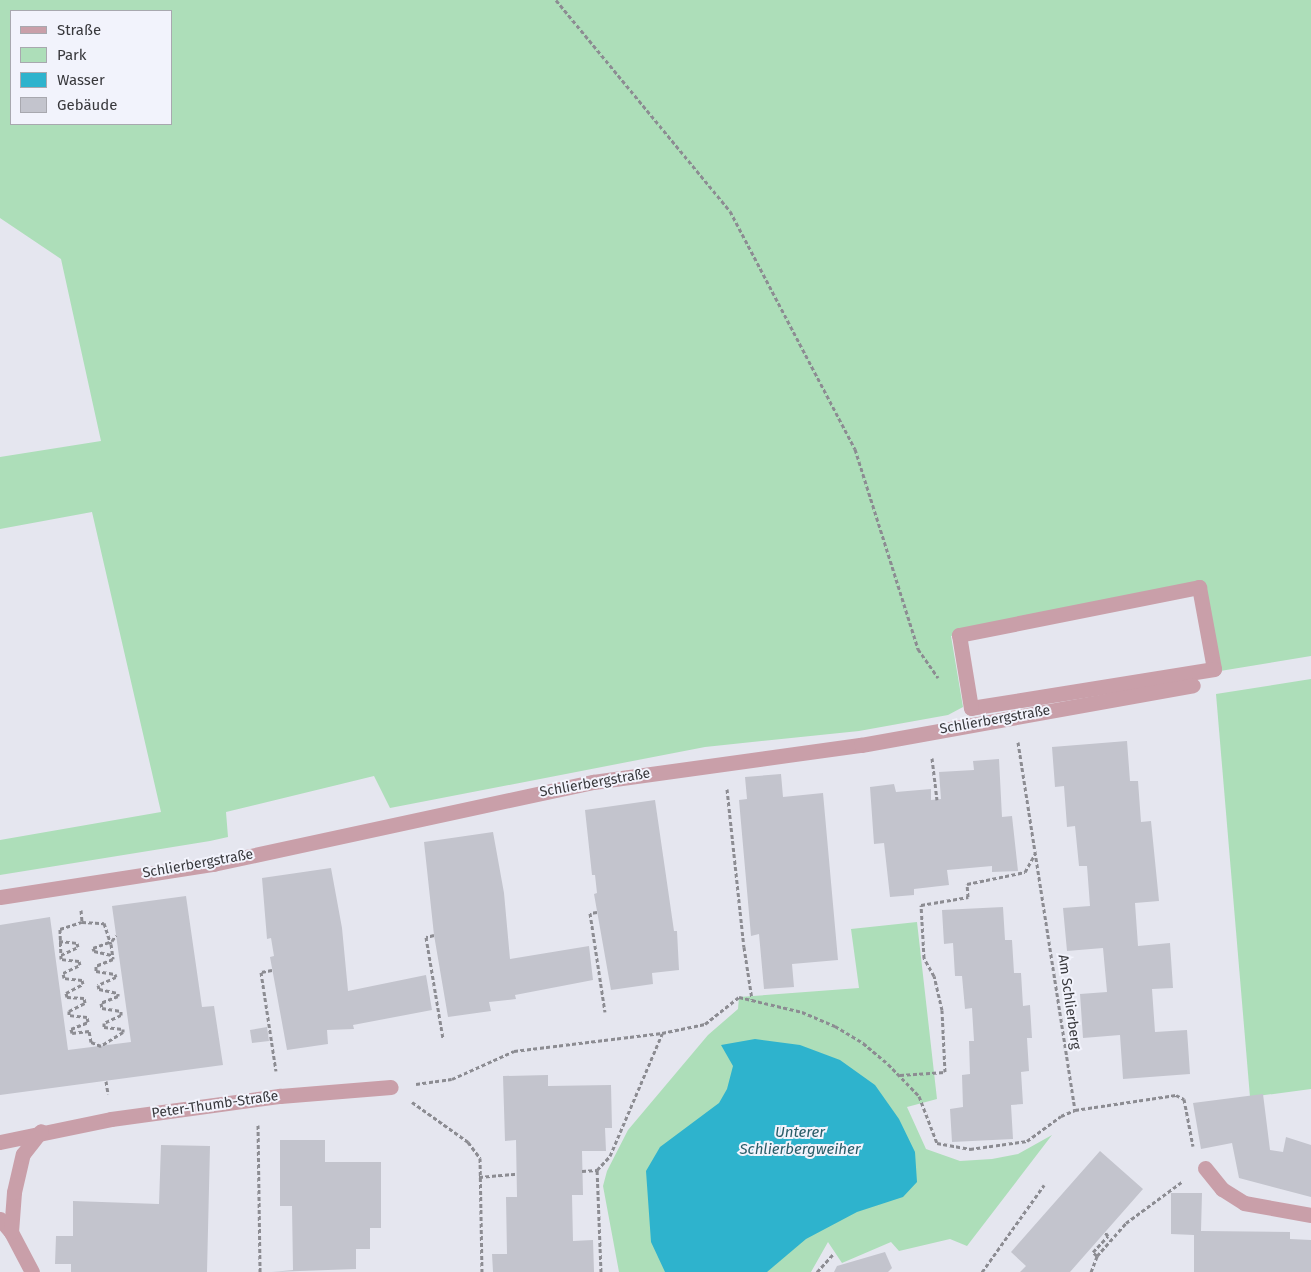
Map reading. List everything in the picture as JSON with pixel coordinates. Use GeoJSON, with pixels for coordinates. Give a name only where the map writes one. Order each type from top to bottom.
{"type":"FeatureCollection","features":[{"type":"Feature","properties":{"kind":"street","name":"Schlierbergstraße"},"geometry":{"type":"LineString","coordinates":[[0,897],[213,864],[593,782],[861,745],[1192,679],[1214,669],[1199,587],[959,635],[971,708],[1192,679]]}},
{"type":"Feature","properties":{"kind":"street","name":"Peter-Thumb-Straße"},"geometry":{"type":"LineString","coordinates":[[0,1142],[41,1131],[258,1099],[391,1088]]}},
{"type":"Feature","properties":{"kind":"street"},"geometry":{"type":"LineString","coordinates":[[11,1232],[14,1192],[23,1154],[41,1131]]}},
{"type":"Feature","properties":{"kind":"street"},"geometry":{"type":"LineString","coordinates":[[1205,1168],[1222,1188],[1244,1203],[1311,1214]]}},
{"type":"Feature","properties":{"kind":"street"},"geometry":{"type":"LineString","coordinates":[[0,1219],[11,1232],[32,1272]]}},
{"type":"Feature","properties":{"kind":"path"},"geometry":{"type":"LineString","coordinates":[[556,0],[730,211],[855,449],[918,649],[943,685]]}},
{"type":"Feature","properties":{"kind":"path","name":"Am Schlierberg"},"geometry":{"type":"LineString","coordinates":[[1014,716],[1076,1110]]}},
{"type":"Feature","properties":{"kind":"path"},"geometry":{"type":"LineString","coordinates":[[929,732],[937,800]]}},
{"type":"Feature","properties":{"kind":"path"},"geometry":{"type":"LineString","coordinates":[[726,780],[744,947],[752,999]]}},
{"type":"Feature","properties":{"kind":"path"},"geometry":{"type":"LineString","coordinates":[[899,1075],[945,1072],[942,1010],[934,976],[924,958],[922,905],[968,896],[967,884],[1024,872],[1035,854]]}},
{"type":"Feature","properties":{"kind":"path"},"geometry":{"type":"LineString","coordinates":[[597,912],[590,913],[605,1012]]}},
{"type":"Feature","properties":{"kind":"path"},"geometry":{"type":"LineString","coordinates":[[82,922],[104,923],[110,935],[113,959],[96,966],[96,971],[115,974],[116,977],[98,985],[99,989],[118,993],[118,996],[101,1003],[102,1008],[120,1010],[121,1014],[104,1023],[104,1027],[123,1029],[124,1032],[106,1041],[101,1046],[91,1042],[89,1031],[72,1033],[71,1029],[88,1022],[87,1017],[69,1015],[69,1011],[85,1003],[84,998],[67,997],[66,993],[83,984],[82,980],[64,978],[63,973],[80,965],[80,961],[62,959],[61,955],[60,929],[82,922]]}},
{"type":"Feature","properties":{"kind":"path"},"geometry":{"type":"LineString","coordinates":[[52,935],[58,936],[59,941],[77,943],[78,947],[61,955]]}},
{"type":"Feature","properties":{"kind":"path"},"geometry":{"type":"LineString","coordinates":[[112,955],[94,952],[93,948],[112,941],[116,935]]}},
{"type":"Feature","properties":{"kind":"path"},"geometry":{"type":"LineString","coordinates":[[434,935],[426,937],[443,1039]]}},
{"type":"Feature","properties":{"kind":"path"},"geometry":{"type":"LineString","coordinates":[[271,1040],[261,972],[272,970]]}},
{"type":"Feature","properties":{"kind":"path"},"geometry":{"type":"LineString","coordinates":[[391,1088],[452,1079],[514,1051],[662,1033],[705,1024],[739,997],[802,1012],[836,1026],[863,1043],[899,1075],[919,1096],[937,1143],[956,1149],[999,1147],[1027,1140],[1061,1116],[1076,1110],[1176,1095],[1184,1099],[1195,1155],[1205,1168]]}},
{"type":"Feature","properties":{"kind":"path"},"geometry":{"type":"LineString","coordinates":[[582,1171],[597,1170],[610,1156],[662,1033]]}},
{"type":"Feature","properties":{"kind":"path"},"geometry":{"type":"LineString","coordinates":[[391,1088],[468,1142],[480,1158],[482,1272]]}},
{"type":"Feature","properties":{"kind":"path"},"geometry":{"type":"LineString","coordinates":[[258,1099],[260,1272]]}},
{"type":"Feature","properties":{"kind":"path"},"geometry":{"type":"LineString","coordinates":[[597,1170],[601,1272]]}},
{"type":"Feature","properties":{"kind":"path"},"geometry":{"type":"LineString","coordinates":[[479,1176],[517,1174]]}},
{"type":"Feature","properties":{"kind":"path"},"geometry":{"type":"LineString","coordinates":[[982,1272],[1044,1185]]}},
{"type":"Feature","properties":{"kind":"path"},"geometry":{"type":"LineString","coordinates":[[1092,1272],[1097,1256],[1126,1223],[1172,1188]]}},
{"type":"Feature","properties":{"kind":"path"},"geometry":{"type":"LineString","coordinates":[[1097,1256],[1094,1252],[1108,1236],[1105,1232]]}},
{"type":"Feature","properties":{"kind":"path"},"geometry":{"type":"LineString","coordinates":[[817,1272],[834,1253]]}},
{"type":"Feature","properties":{"kind":"green space"},"geometry":{"type":"Polygon","coordinates":[[[0,0],[1311,0],[1311,656],[1214,672],[1199,588],[951,636],[963,707],[948,715],[859,731],[705,747],[390,808],[374,776],[226,812],[228,837],[0,875],[0,840],[161,812],[92,512],[0,529],[0,457],[101,441],[61,259],[0,218],[0,0]]]}},
{"type":"Feature","properties":{"kind":"green space"},"geometry":{"type":"Polygon","coordinates":[[[1311,679],[1311,1089],[1250,1097],[1216,694],[1311,679]]]}},
{"type":"Feature","properties":{"kind":"green space"},"geometry":{"type":"Polygon","coordinates":[[[917,922],[937,1099],[907,1107],[926,1149],[960,1161],[992,1159],[1018,1154],[1052,1135],[967,1246],[950,1239],[899,1251],[891,1242],[842,1263],[828,1242],[811,1272],[619,1272],[603,1186],[607,1171],[628,1130],[708,1035],[738,1009],[739,997],[859,988],[851,929],[917,922]]]}},
{"type":"Feature","properties":{"kind":"water","name":"Unterer Schlierbergweiher"},"geometry":{"type":"Polygon","coordinates":[[[755,1039],[800,1045],[840,1060],[875,1085],[899,1119],[915,1152],[917,1182],[903,1197],[857,1212],[806,1239],[767,1272],[665,1272],[651,1242],[646,1171],[660,1147],[719,1103],[727,1089],[733,1066],[721,1045],[755,1039]]]}},
{"type":"Feature","properties":{"kind":"building"},"geometry":{"type":"Polygon","coordinates":[[[1127,741],[1130,781],[1138,781],[1141,822],[1151,821],[1159,901],[1135,903],[1138,946],[1170,943],[1173,988],[1152,989],[1155,1032],[1187,1030],[1190,1074],[1123,1079],[1120,1035],[1083,1038],[1080,994],[1107,992],[1103,948],[1067,951],[1063,908],[1090,906],[1087,866],[1079,866],[1075,826],[1067,827],[1064,786],[1055,787],[1052,747],[1127,741]]]}},
{"type":"Feature","properties":{"kind":"building"},"geometry":{"type":"Polygon","coordinates":[[[999,759],[1002,817],[1012,816],[1018,871],[992,872],[992,866],[947,870],[949,885],[914,889],[914,895],[890,897],[884,843],[874,844],[870,787],[894,784],[896,792],[931,789],[931,800],[941,799],[939,772],[974,770],[973,761],[999,759]]]}},
{"type":"Feature","properties":{"kind":"building"},"geometry":{"type":"Polygon","coordinates":[[[781,774],[783,797],[823,793],[838,960],[792,964],[794,987],[764,989],[759,934],[751,936],[739,800],[747,799],[745,777],[781,774]]]}},
{"type":"Feature","properties":{"kind":"building"},"geometry":{"type":"Polygon","coordinates":[[[655,800],[674,931],[677,931],[679,970],[652,973],[653,984],[611,990],[594,894],[597,893],[595,875],[592,875],[585,810],[655,800]]]}},
{"type":"Feature","properties":{"kind":"building"},"geometry":{"type":"Polygon","coordinates":[[[493,832],[504,893],[510,959],[589,946],[593,980],[515,995],[516,999],[489,1002],[491,1011],[448,1017],[434,935],[424,842],[493,832]]]}},
{"type":"Feature","properties":{"kind":"building"},"geometry":{"type":"Polygon","coordinates":[[[331,868],[342,928],[348,991],[426,975],[432,1010],[353,1025],[354,1029],[327,1030],[328,1044],[287,1050],[270,957],[274,956],[271,938],[267,939],[262,878],[331,868]]]}},
{"type":"Feature","properties":{"kind":"building"},"geometry":{"type":"Polygon","coordinates":[[[186,896],[202,1007],[214,1006],[223,1065],[0,1095],[0,925],[50,917],[68,1050],[131,1042],[112,906],[186,896]]]}},
{"type":"Feature","properties":{"kind":"building"},"geometry":{"type":"Polygon","coordinates":[[[1003,907],[1005,940],[1012,940],[1014,973],[1021,973],[1023,1006],[1030,1005],[1032,1038],[1027,1038],[1029,1071],[1021,1072],[1023,1104],[1011,1105],[1013,1139],[952,1142],[950,1109],[963,1107],[962,1075],[970,1074],[969,1041],[974,1041],[972,1008],[965,1009],[962,976],[955,976],[953,943],[944,944],[942,910],[1003,907]]]}},
{"type":"Feature","properties":{"kind":"building"},"geometry":{"type":"Polygon","coordinates":[[[267,1027],[269,1041],[252,1043],[250,1030],[267,1027]]]}},
{"type":"Feature","properties":{"kind":"building"},"geometry":{"type":"Polygon","coordinates":[[[548,1075],[548,1086],[611,1085],[612,1128],[605,1128],[606,1151],[582,1151],[583,1195],[572,1195],[573,1241],[593,1240],[594,1272],[493,1272],[492,1254],[507,1254],[506,1197],[517,1197],[516,1140],[505,1141],[503,1076],[548,1075]]]}},
{"type":"Feature","properties":{"kind":"building"},"geometry":{"type":"Polygon","coordinates":[[[1263,1094],[1270,1150],[1283,1152],[1286,1137],[1311,1145],[1311,1197],[1239,1178],[1232,1143],[1201,1149],[1193,1103],[1263,1094]]]}},
{"type":"Feature","properties":{"kind":"building"},"geometry":{"type":"Polygon","coordinates":[[[280,1140],[325,1140],[325,1162],[381,1162],[381,1228],[370,1228],[370,1249],[356,1249],[356,1269],[272,1272],[293,1270],[292,1206],[280,1206],[280,1140]]]}},
{"type":"Feature","properties":{"kind":"building"},"geometry":{"type":"Polygon","coordinates":[[[161,1145],[210,1146],[207,1272],[71,1272],[71,1264],[55,1264],[56,1236],[73,1236],[73,1201],[159,1204],[161,1145]]]}},
{"type":"Feature","properties":{"kind":"building"},"geometry":{"type":"Polygon","coordinates":[[[1100,1151],[1143,1189],[1070,1272],[1020,1272],[1026,1266],[1011,1252],[1100,1151]]]}},
{"type":"Feature","properties":{"kind":"building"},"geometry":{"type":"Polygon","coordinates":[[[1171,1193],[1202,1193],[1201,1231],[1290,1232],[1290,1239],[1311,1240],[1311,1272],[1194,1272],[1194,1235],[1171,1234],[1171,1193]]]}},
{"type":"Feature","properties":{"kind":"building"},"geometry":{"type":"Polygon","coordinates":[[[885,1252],[892,1268],[888,1272],[834,1272],[837,1266],[885,1252]]]}}]}
